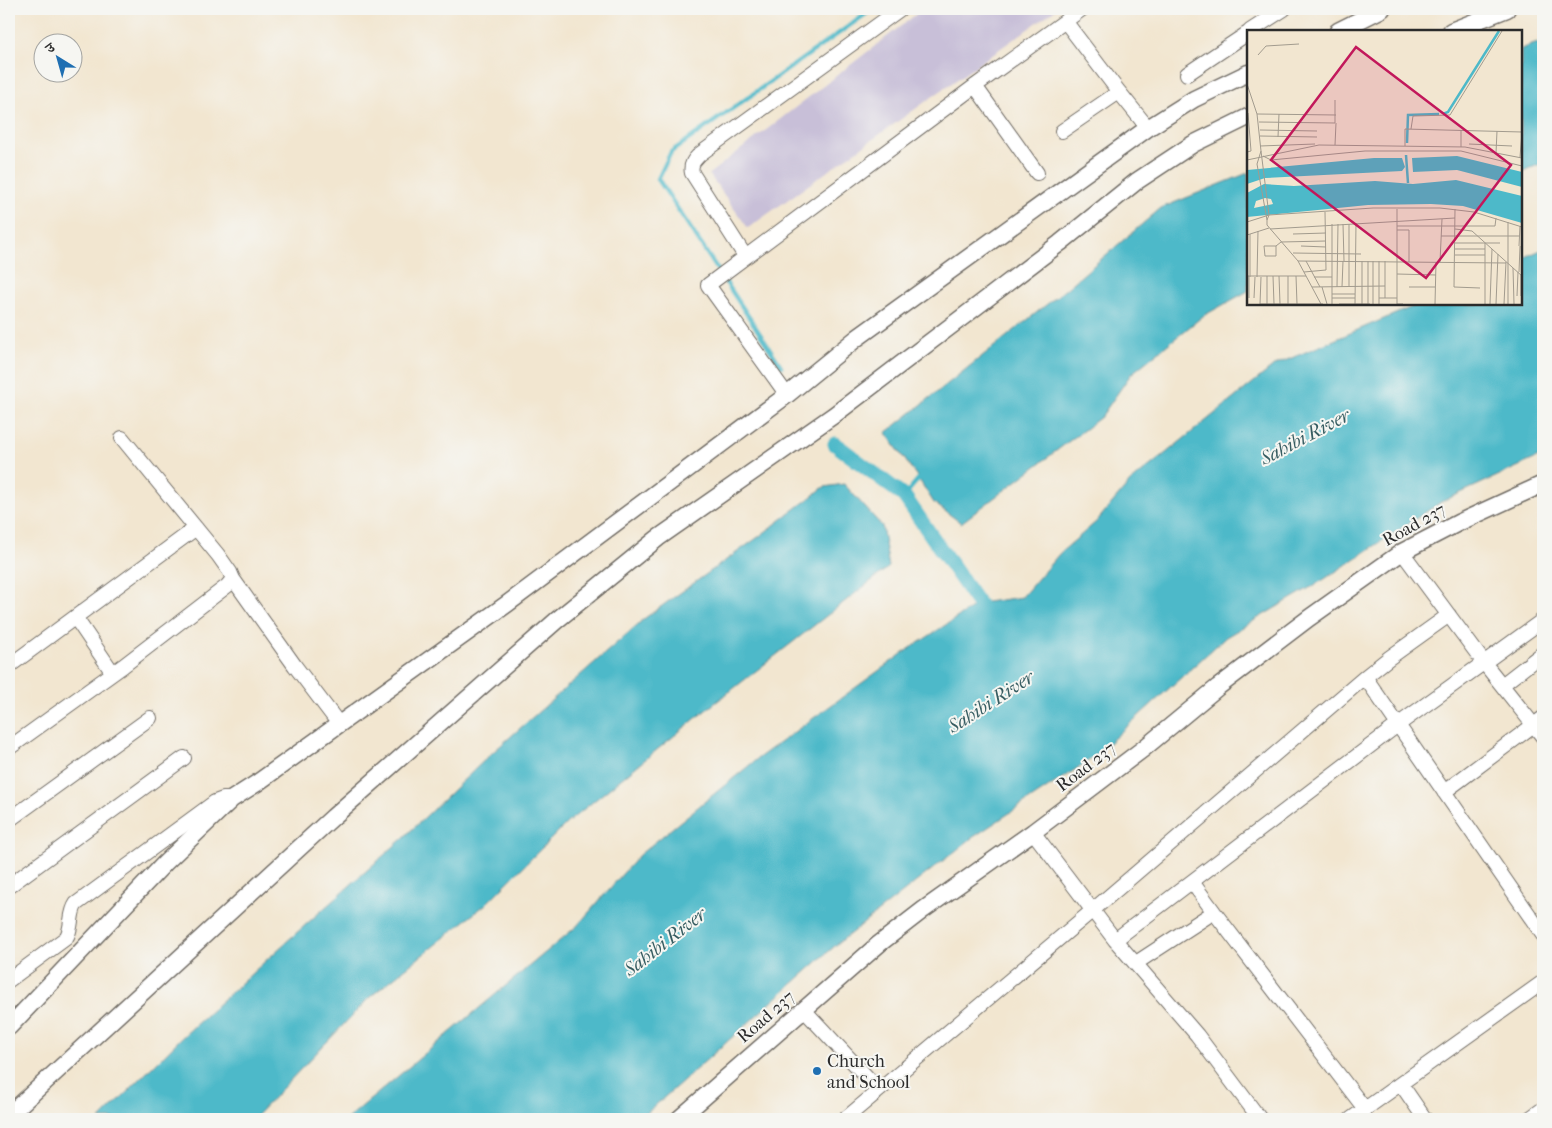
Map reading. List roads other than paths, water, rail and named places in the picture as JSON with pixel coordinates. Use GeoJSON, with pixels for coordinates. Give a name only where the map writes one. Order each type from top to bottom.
{"type":"FeatureCollection","features":[{"type":"Feature","properties":{"kind":"street"},"geometry":{"type":"LineString","coordinates":[[741,259],[692,173],[691,165],[700,154],[900,9]]}},
{"type":"Feature","properties":{"kind":"street"},"geometry":{"type":"LineString","coordinates":[[787,395],[708,285],[975,86],[1082,9]]}},
{"type":"Feature","properties":{"kind":"street"},"geometry":{"type":"LineString","coordinates":[[1252,30],[1284,9]]}},
{"type":"Feature","properties":{"kind":"street"},"geometry":{"type":"LineString","coordinates":[[1340,30],[1382,9]]}},
{"type":"Feature","properties":{"kind":"street"},"geometry":{"type":"LineString","coordinates":[[1454,30],[1507,9]]}},
{"type":"Feature","properties":{"kind":"street"},"geometry":{"type":"LineString","coordinates":[[1065,21],[1148,128]]}},
{"type":"Feature","properties":{"kind":"street"},"geometry":{"type":"LineString","coordinates":[[1187,74],[1247,33]]}},
{"type":"Feature","properties":{"kind":"street"},"geometry":{"type":"LineString","coordinates":[[9,1027],[166,863],[232,799],[507,604],[787,395],[857,338],[1148,128],[1194,99],[1247,73]]}},
{"type":"Feature","properties":{"kind":"street"},"geometry":{"type":"LineString","coordinates":[[975,86],[1037,173]]}},
{"type":"Feature","properties":{"kind":"street"},"geometry":{"type":"LineString","coordinates":[[1062,131],[1119,92]]}},
{"type":"Feature","properties":{"kind":"street"},"geometry":{"type":"LineString","coordinates":[[9,1115],[333,817],[557,620],[650,544],[834,414],[1060,243],[1137,181],[1193,144],[1247,117]]}},
{"type":"Feature","properties":{"kind":"street"},"geometry":{"type":"LineString","coordinates":[[122,438],[230,572],[233,579],[295,666],[339,724]]}},
{"type":"Feature","properties":{"kind":"street","name":"Road 237"},"geometry":{"type":"LineString","coordinates":[[678,1119],[879,944],[1135,755],[1309,618],[1402,552],[1458,523],[1543,484]]}},
{"type":"Feature","properties":{"kind":"street"},"geometry":{"type":"LineString","coordinates":[[9,666],[196,528]]}},
{"type":"Feature","properties":{"kind":"street"},"geometry":{"type":"LineString","coordinates":[[1402,552],[1485,664],[1502,685],[1539,722],[1543,737]]}},
{"type":"Feature","properties":{"kind":"street"},"geometry":{"type":"LineString","coordinates":[[9,748],[113,673],[227,586],[233,579]]}},
{"type":"Feature","properties":{"kind":"street"},"geometry":{"type":"LineString","coordinates":[[845,1119],[1388,658],[1449,616]]}},
{"type":"Feature","properties":{"kind":"street"},"geometry":{"type":"LineString","coordinates":[[75,617],[113,673]]}},
{"type":"Feature","properties":{"kind":"street"},"geometry":{"type":"LineString","coordinates":[[1115,940],[1399,724],[1485,664],[1543,620]]}},
{"type":"Feature","properties":{"kind":"street"},"geometry":{"type":"LineString","coordinates":[[1502,685],[1543,653]]}},
{"type":"Feature","properties":{"kind":"street"},"geometry":{"type":"LineString","coordinates":[[1366,677],[1543,934]]}},
{"type":"Feature","properties":{"kind":"street"},"geometry":{"type":"LineString","coordinates":[[9,820],[150,718]]}},
{"type":"Feature","properties":{"kind":"street"},"geometry":{"type":"LineString","coordinates":[[1444,792],[1539,722]]}},
{"type":"Feature","properties":{"kind":"street"},"geometry":{"type":"LineString","coordinates":[[9,886],[184,758]]}},
{"type":"Feature","properties":{"kind":"street"},"geometry":{"type":"LineString","coordinates":[[9,980],[66,938],[70,930],[73,909],[76,904],[215,802],[232,799]]}},
{"type":"Feature","properties":{"kind":"street"},"geometry":{"type":"LineString","coordinates":[[1033,832],[1115,940],[1197,1035],[1260,1119]]}},
{"type":"Feature","properties":{"kind":"street"},"geometry":{"type":"LineString","coordinates":[[1192,882],[1366,1109]]}},
{"type":"Feature","properties":{"kind":"street"},"geometry":{"type":"LineString","coordinates":[[1136,963],[1214,912]]}},
{"type":"Feature","properties":{"kind":"street"},"geometry":{"type":"LineString","coordinates":[[1351,1119],[1542,985]]}},
{"type":"Feature","properties":{"kind":"street"},"geometry":{"type":"LineString","coordinates":[[804,1010],[879,1090]]}},
{"type":"Feature","properties":{"kind":"street"},"geometry":{"type":"LineString","coordinates":[[1401,1084],[1425,1119]]}},
{"type":"Feature","properties":{"kind":"street"},"geometry":{"type":"LineString","coordinates":[[1529,1119],[1543,1109]]}},
{"type":"Feature","properties":{"kind":"water"},"geometry":{"type":"Polygon","coordinates":[[[1543,41],[1543,163],[1522,172],[1522,49],[1543,41]]]}},
{"type":"Feature","properties":{"kind":"water"},"geometry":{"type":"Polygon","coordinates":[[[1247,173],[1247,292],[1203,316],[1131,374],[1101,417],[961,523],[934,503],[886,433],[1066,289],[1161,208],[1247,173]]]}},
{"type":"Feature","properties":{"kind":"water","name":"Sahibi River"},"geometry":{"type":"Polygon","coordinates":[[[1543,249],[1543,455],[1441,502],[1323,580],[1226,637],[1091,759],[972,838],[836,945],[640,1119],[347,1119],[577,926],[639,855],[757,759],[906,651],[979,603],[1022,597],[1060,553],[1096,522],[1130,482],[1275,365],[1417,305],[1522,305],[1522,259],[1543,249]]]}},
{"type":"Feature","properties":{"kind":"water"},"geometry":{"type":"Polygon","coordinates":[[[844,484],[882,526],[889,567],[706,710],[568,822],[486,904],[370,997],[253,1119],[100,1119],[178,1041],[402,839],[492,753],[645,618],[757,538],[824,487],[844,484]]]}},
{"type":"Feature","properties":{"kind":"waterway"},"geometry":{"type":"LineString","coordinates":[[781,366],[658,179],[671,152],[873,9]]}},
{"type":"Feature","properties":{"kind":"waterway"},"geometry":{"type":"LineString","coordinates":[[835,444],[904,496],[989,619]]}},
{"type":"Feature","properties":{"kind":"waterway"},"geometry":{"type":"LineString","coordinates":[[904,496],[921,476]]}},
{"type":"Feature","properties":{"kind":"place","name":"Church and School"},"geometry":{"type":"Point","coordinates":[817,1071]}}]}
